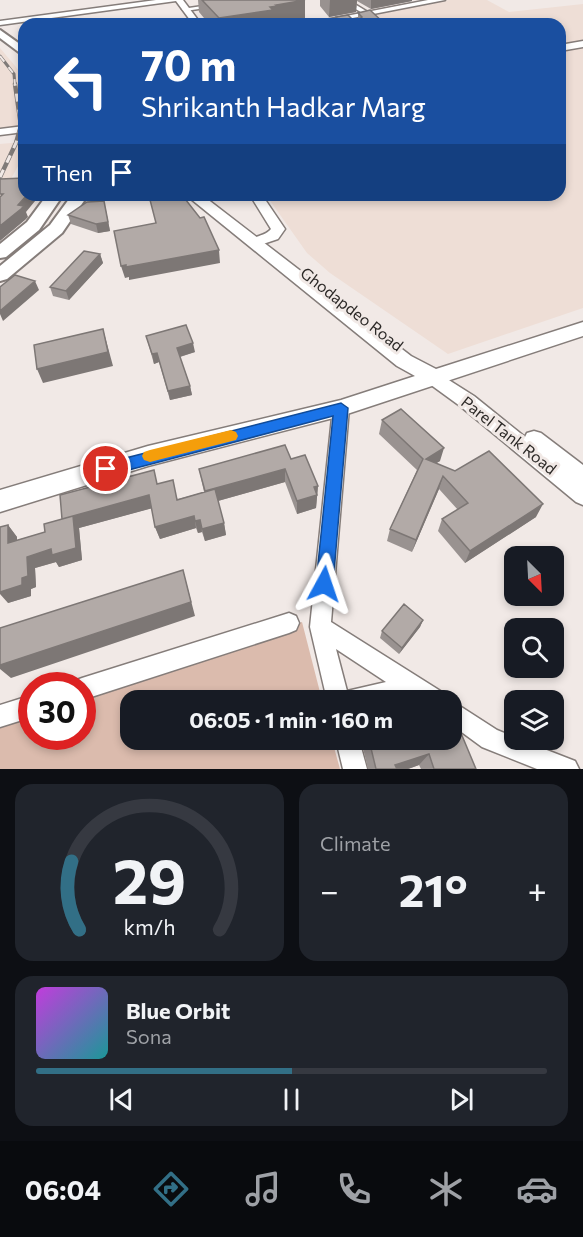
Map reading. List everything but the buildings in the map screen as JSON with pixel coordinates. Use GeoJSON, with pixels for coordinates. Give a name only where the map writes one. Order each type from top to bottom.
{"type":"FeatureCollection","features":[{"type":"Feature","properties":{"kind":"main road"},"geometry":{"type":"LineString","coordinates":[[0,23],[18,39]]}},
{"type":"Feature","properties":{"kind":"main road"},"geometry":{"type":"LineString","coordinates":[[0,33],[18,47]]}},
{"type":"Feature","properties":{"kind":"main road"},"geometry":{"type":"LineString","coordinates":[[0,253],[33,226],[52,201]]}},
{"type":"Feature","properties":{"kind":"main road"},"geometry":{"type":"LineString","coordinates":[[0,275],[56,230],[76,201]]}},
{"type":"Feature","properties":{"kind":"main road","name":"Ghodapdeo Road"},"geometry":{"type":"LineString","coordinates":[[201,201],[439,375]]}},
{"type":"Feature","properties":{"kind":"main road","name":"Ghodapdeo Road"},"geometry":{"type":"LineString","coordinates":[[211,201],[258,242]]}},
{"type":"Feature","properties":{"kind":"main road"},"geometry":{"type":"LineString","coordinates":[[0,501],[148,456],[341,408],[583,329]]}},
{"type":"Feature","properties":{"kind":"street"},"geometry":{"type":"LineString","coordinates":[[38,18],[174,0]]}},
{"type":"Feature","properties":{"kind":"street"},"geometry":{"type":"LineString","coordinates":[[179,0],[192,18]]}},
{"type":"Feature","properties":{"kind":"street"},"geometry":{"type":"LineString","coordinates":[[185,9],[258,0]]}},
{"type":"Feature","properties":{"kind":"street"},"geometry":{"type":"LineString","coordinates":[[343,0],[368,14]]}},
{"type":"Feature","properties":{"kind":"street"},"geometry":{"type":"LineString","coordinates":[[343,18],[441,0]]}},
{"type":"Feature","properties":{"kind":"street"},"geometry":{"type":"LineString","coordinates":[[0,23],[18,21]]}},
{"type":"Feature","properties":{"kind":"street"},"geometry":{"type":"LineString","coordinates":[[566,47],[583,45]]}},
{"type":"Feature","properties":{"kind":"street"},"geometry":{"type":"LineString","coordinates":[[0,132],[18,130]]}},
{"type":"Feature","properties":{"kind":"street"},"geometry":{"type":"LineString","coordinates":[[258,242],[273,236],[278,230],[260,201]]}},
{"type":"Feature","properties":{"kind":"street"},"geometry":{"type":"LineString","coordinates":[[439,375],[583,477]]}},
{"type":"Feature","properties":{"kind":"street","name":"Parel Tank Road"},"geometry":{"type":"LineString","coordinates":[[439,375],[467,401],[583,496]]}},
{"type":"Feature","properties":{"kind":"street"},"geometry":{"type":"LineString","coordinates":[[336,690],[320,627],[341,408]]}},
{"type":"Feature","properties":{"kind":"street"},"geometry":{"type":"LineString","coordinates":[[96,685],[289,623]]}},
{"type":"Feature","properties":{"kind":"street"},"geometry":{"type":"LineString","coordinates":[[320,627],[419,690]]}},
{"type":"Feature","properties":{"kind":"street"},"geometry":{"type":"LineString","coordinates":[[401,690],[415,687]]}},
{"type":"Feature","properties":{"kind":"street"},"geometry":{"type":"LineString","coordinates":[[0,716],[18,710]]}},
{"type":"Feature","properties":{"kind":"street"},"geometry":{"type":"LineString","coordinates":[[462,719],[490,739],[567,769]]}},
{"type":"Feature","properties":{"kind":"street"},"geometry":{"type":"LineString","coordinates":[[350,750],[355,769]]}},
{"type":"Feature","properties":{"kind":"shaded area"},"geometry":{"type":"Polygon","coordinates":[[[449,0],[487,0],[509,12],[583,4],[583,40],[566,43],[566,18],[380,18],[375,14],[449,0]]]}},
{"type":"Feature","properties":{"kind":"shaded area"},"geometry":{"type":"Polygon","coordinates":[[[583,46],[583,308],[448,354],[330,273],[307,253],[270,201],[566,201],[566,49],[583,46]]]}},
{"type":"Feature","properties":{"kind":"shaded area"},"geometry":{"type":"Polygon","coordinates":[[[0,48],[18,69],[18,126],[0,128],[0,48]]]}},
{"type":"Feature","properties":{"kind":"shaded area"},"geometry":{"type":"Polygon","coordinates":[[[18,142],[18,166],[0,199],[0,144],[18,142]]]}},
{"type":"Feature","properties":{"kind":"shaded area"},"geometry":{"type":"Polygon","coordinates":[[[302,622],[319,690],[120,690],[120,750],[335,750],[340,769],[0,769],[0,720],[18,714],[18,750],[96,750],[96,689],[302,622]]]}},
{"type":"Feature","properties":{"kind":"railway"},"geometry":{"type":"LineString","coordinates":[[0,56],[14,74],[15,85]]}},
{"type":"Feature","properties":{"kind":"railway"},"geometry":{"type":"LineString","coordinates":[[15,84],[18,105]]}},
{"type":"Feature","properties":{"kind":"railway"},"geometry":{"type":"LineString","coordinates":[[0,177],[18,136]]}},
{"type":"Feature","properties":{"kind":"slow traffic"},"geometry":{"type":"LineString","coordinates":[[150,456],[231,436]]}},
{"type":"Feature","properties":{"kind":"route"},"geometry":{"type":"LineString","coordinates":[[106,469],[148,456],[341,408],[324,584]]}}]}
